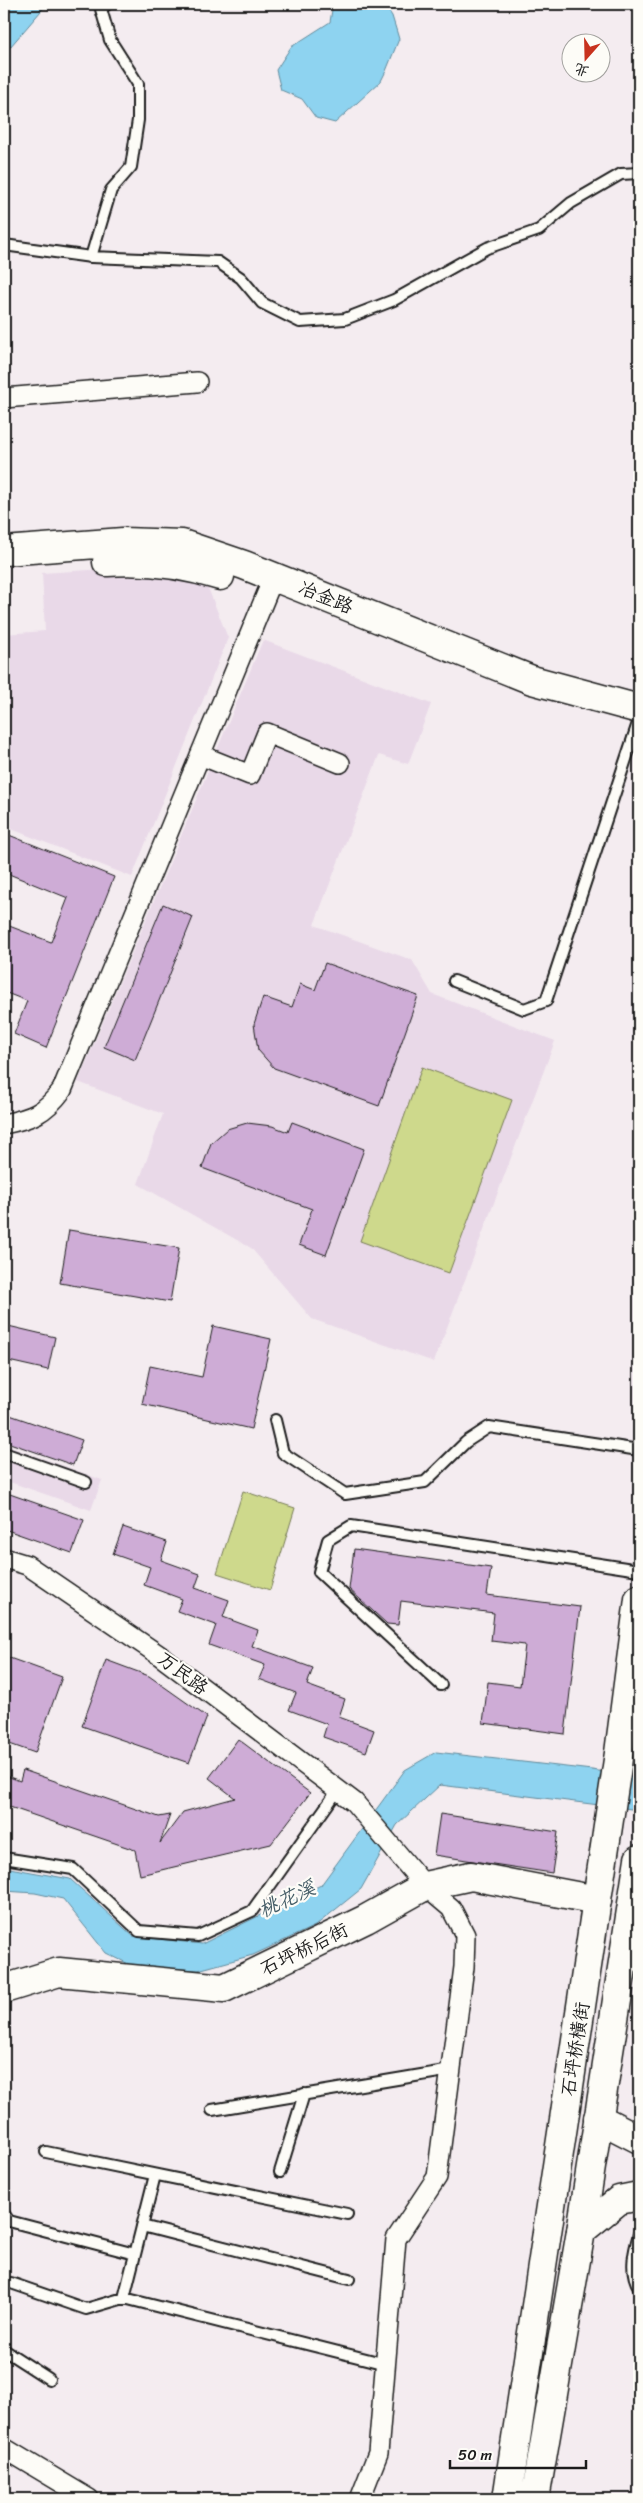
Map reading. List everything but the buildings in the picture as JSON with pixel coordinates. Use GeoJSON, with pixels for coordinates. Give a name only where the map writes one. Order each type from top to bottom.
{"type":"FeatureCollection","features":[{"type":"Feature","properties":{"kind":"main road","name":"冶金路"},"geometry":{"type":"LineString","coordinates":[[4,551],[123,542],[182,544],[270,584],[638,720]]}},
{"type":"Feature","properties":{"kind":"main road","name":"冶金路"},"geometry":{"type":"LineString","coordinates":[[4,570],[124,560],[186,565],[270,584]]}},
{"type":"Feature","properties":{"kind":"main road","name":"石坪桥横街"},"geometry":{"type":"LineString","coordinates":[[507,2499],[619,1753],[639,1599]]}},
{"type":"Feature","properties":{"kind":"main road","name":"石坪桥横街"},"geometry":{"type":"LineString","coordinates":[[535,2499],[581,2231],[639,1859]]}},
{"type":"Feature","properties":{"kind":"main road","name":"石坪桥后街"},"geometry":{"type":"LineString","coordinates":[[4,1989],[59,1972],[224,1988],[366,1919],[422,1882],[472,1876],[597,1900]]}},
{"type":"Feature","properties":{"kind":"main road"},"geometry":{"type":"LineString","coordinates":[[598,2118],[639,2139]]}},
{"type":"Feature","properties":{"kind":"main road"},"geometry":{"type":"LineString","coordinates":[[581,2231],[619,2200],[637,2201]]}},
{"type":"Feature","properties":{"kind":"street"},"geometry":{"type":"LineString","coordinates":[[4,398],[197,382]]}},
{"type":"Feature","properties":{"kind":"street"},"geometry":{"type":"LineString","coordinates":[[4,1124],[23,1120],[49,1108],[62,1090],[270,584]]}},
{"type":"Feature","properties":{"kind":"street"},"geometry":{"type":"LineString","coordinates":[[200,755],[250,775],[267,733],[340,763]]}},
{"type":"Feature","properties":{"kind":"street","name":"万民路"},"geometry":{"type":"LineString","coordinates":[[4,1558],[27,1565],[159,1655],[354,1802],[422,1882],[451,1908],[465,1935],[464,1967],[437,2177],[396,2239],[378,2453],[360,2499]]}},
{"type":"Feature","properties":{"kind":"street"},"geometry":{"type":"LineString","coordinates":[[4,2448],[90,2499]]}},
{"type":"Feature","properties":{"kind":"lane"},"geometry":{"type":"LineString","coordinates":[[91,257],[111,190],[131,167],[138,120],[138,84],[110,40],[101,9],[106,4]]}},
{"type":"Feature","properties":{"kind":"lane"},"geometry":{"type":"LineString","coordinates":[[4,246],[91,257],[218,262],[241,278],[262,303],[300,322],[345,319],[394,300],[487,248],[539,230],[571,203],[621,174],[639,173]]}},
{"type":"Feature","properties":{"kind":"lane"},"geometry":{"type":"LineString","coordinates":[[454,982],[524,1009],[546,1001],[638,720]]}},
{"type":"Feature","properties":{"kind":"lane"},"geometry":{"type":"LineString","coordinates":[[276,1420],[282,1453],[345,1494],[426,1482],[466,1442],[489,1426],[639,1450]]}},
{"type":"Feature","properties":{"kind":"lane"},"geometry":{"type":"LineString","coordinates":[[4,1453],[86,1482]]}},
{"type":"Feature","properties":{"kind":"lane"},"geometry":{"type":"LineString","coordinates":[[441,1685],[319,1572],[328,1540],[351,1526],[639,1570]]}},
{"type":"Feature","properties":{"kind":"lane"},"geometry":{"type":"LineString","coordinates":[[4,1858],[73,1869],[139,1931],[198,1936],[252,1911],[338,1790]]}},
{"type":"Feature","properties":{"kind":"lane"},"geometry":{"type":"LineString","coordinates":[[212,2110],[451,2070]]}},
{"type":"Feature","properties":{"kind":"lane"},"geometry":{"type":"LineString","coordinates":[[280,2172],[304,2094]]}},
{"type":"Feature","properties":{"kind":"lane"},"geometry":{"type":"LineString","coordinates":[[46,2152],[347,2214]]}},
{"type":"Feature","properties":{"kind":"lane"},"geometry":{"type":"LineString","coordinates":[[124,2298],[155,2174]]}},
{"type":"Feature","properties":{"kind":"lane"},"geometry":{"type":"LineString","coordinates":[[4,2214],[9,2221],[135,2254]]}},
{"type":"Feature","properties":{"kind":"lane"},"geometry":{"type":"LineString","coordinates":[[142,2226],[349,2279]]}},
{"type":"Feature","properties":{"kind":"lane"},"geometry":{"type":"LineString","coordinates":[[639,2234],[635,2247],[633,2278],[639,2287]]}},
{"type":"Feature","properties":{"kind":"lane"},"geometry":{"type":"LineString","coordinates":[[11,2283],[86,2309],[124,2298],[386,2364]]}},
{"type":"Feature","properties":{"kind":"lane"},"geometry":{"type":"LineString","coordinates":[[4,2350],[49,2379]]}},
{"type":"Feature","properties":{"kind":"shaded area"},"geometry":{"type":"Polygon","coordinates":[[[121,568],[206,583],[228,638],[132,877],[4,826],[4,634],[45,631],[42,573],[121,568]]]}},
{"type":"Feature","properties":{"kind":"shaded area"},"geometry":{"type":"Polygon","coordinates":[[[263,640],[431,704],[408,764],[379,755],[314,925],[412,960],[432,994],[555,1041],[434,1362],[312,1319],[251,1248],[138,1184],[163,1114],[78,1082],[263,640]]]}},
{"type":"Feature","properties":{"kind":"shaded area"},"geometry":{"type":"Polygon","coordinates":[[[4,1445],[102,1480],[91,1510],[4,1480],[4,1445]]]}},
{"type":"Feature","properties":{"kind":"green space"},"geometry":{"type":"Polygon","coordinates":[[[422,1067],[512,1100],[449,1273],[360,1241],[422,1067]]]}},
{"type":"Feature","properties":{"kind":"green space"},"geometry":{"type":"Polygon","coordinates":[[[243,1491],[295,1508],[270,1590],[217,1573],[243,1491]]]}},
{"type":"Feature","properties":{"kind":"water"},"geometry":{"type":"Polygon","coordinates":[[[4,4],[47,4],[4,54],[4,4]]]}},
{"type":"Feature","properties":{"kind":"water"},"geometry":{"type":"Polygon","coordinates":[[[333,4],[384,4],[392,16],[399,39],[381,81],[335,123],[316,118],[302,99],[281,90],[276,70],[291,47],[330,22],[333,4]]]}},
{"type":"Feature","properties":{"kind":"water"},"geometry":{"type":"Polygon","coordinates":[[[436,1752],[639,1777],[639,1810],[440,1785],[397,1825],[361,1889],[315,1926],[253,1955],[198,1970],[133,1966],[106,1953],[63,1899],[35,1893],[4,1891],[4,1867],[70,1879],[133,1936],[202,1944],[321,1885],[405,1770],[436,1752]]]}},
{"type":"Feature","properties":{"kind":"water label","name":"桃花溪"},"geometry":{"type":"Point","coordinates":[287,1899]}}]}
